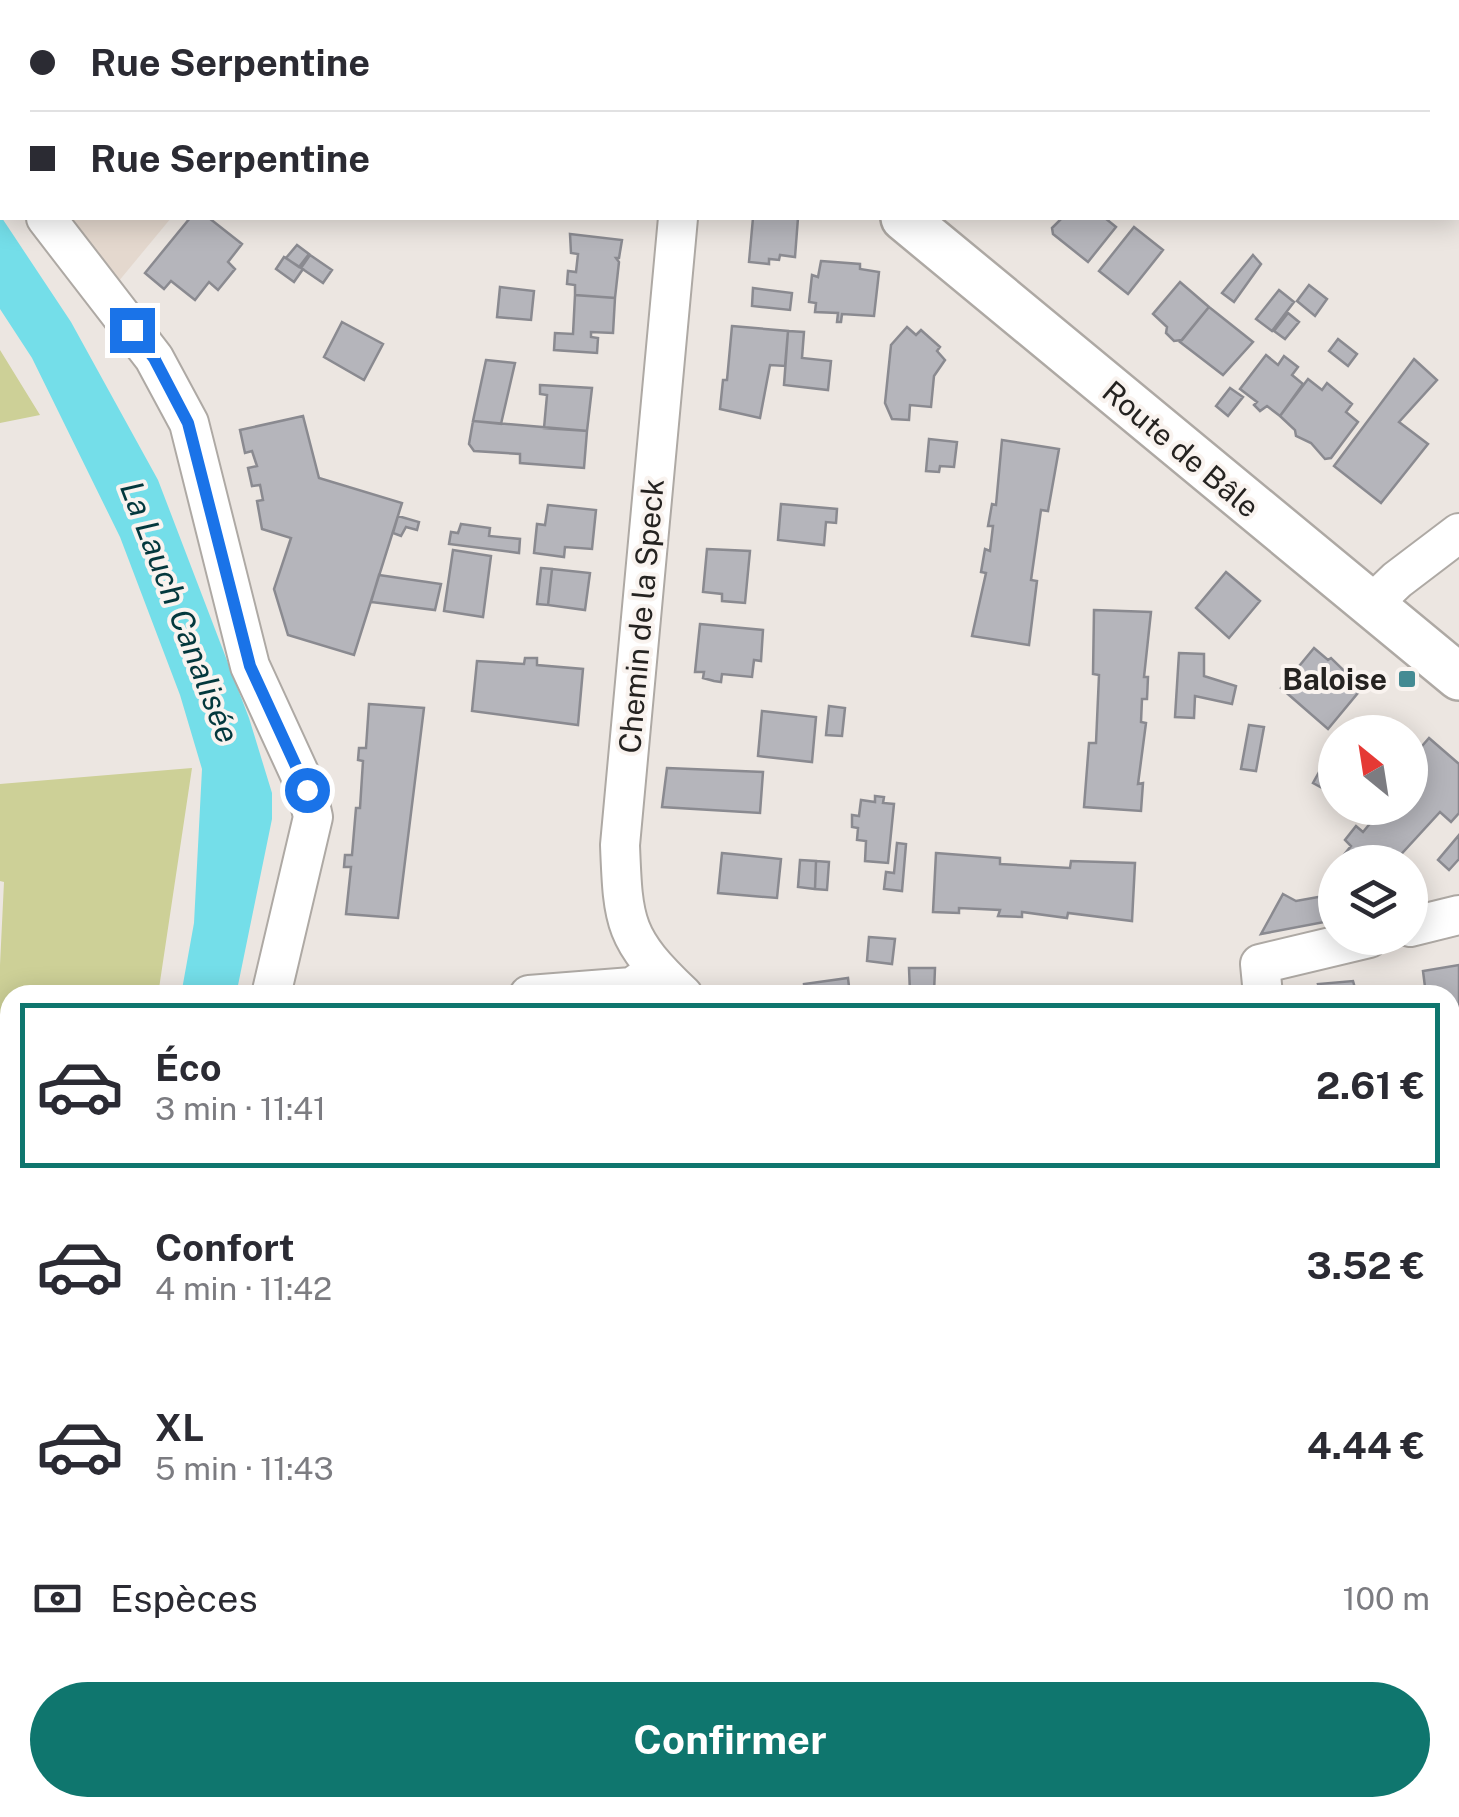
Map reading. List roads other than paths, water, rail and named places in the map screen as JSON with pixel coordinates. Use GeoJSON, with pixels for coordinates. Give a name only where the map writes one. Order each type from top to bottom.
{"type":"FeatureCollection","features":[{"type":"Feature","properties":{"kind":"street"},"geometry":{"type":"LineString","coordinates":[[48,220],[154,358],[188,423],[250,666],[307,790],[313,817],[273,985]]}},
{"type":"Feature","properties":{"kind":"street","name":"Chemin de la Speck"},"geometry":{"type":"LineString","coordinates":[[670,983],[630,934],[622,901],[620,845],[678,220]]}},
{"type":"Feature","properties":{"kind":"street","name":"Route de Bâle"},"geometry":{"type":"LineString","coordinates":[[906,220],[1459,677]]}},
{"type":"Feature","properties":{"kind":"street"},"geometry":{"type":"LineString","coordinates":[[1371,605],[1459,533]]}},
{"type":"Feature","properties":{"kind":"street"},"geometry":{"type":"LineString","coordinates":[[1428,924],[1459,916]]}},
{"type":"Feature","properties":{"kind":"street"},"geometry":{"type":"LineString","coordinates":[[1262,985],[1260,964],[1318,950]]}},
{"type":"Feature","properties":{"kind":"water","name":"La Lauch Canalisée"},"geometry":{"type":"Polygon","coordinates":[[[0,220],[3,220],[71,322],[158,480],[249,718],[272,793],[272,819],[238,985],[183,985],[194,923],[202,769],[180,695],[120,537],[32,358],[0,309],[0,220]]]}},
{"type":"Feature","properties":{"kind":"place","name":"Baloise"},"geometry":{"type":"Point","coordinates":[1407,679]}}]}
